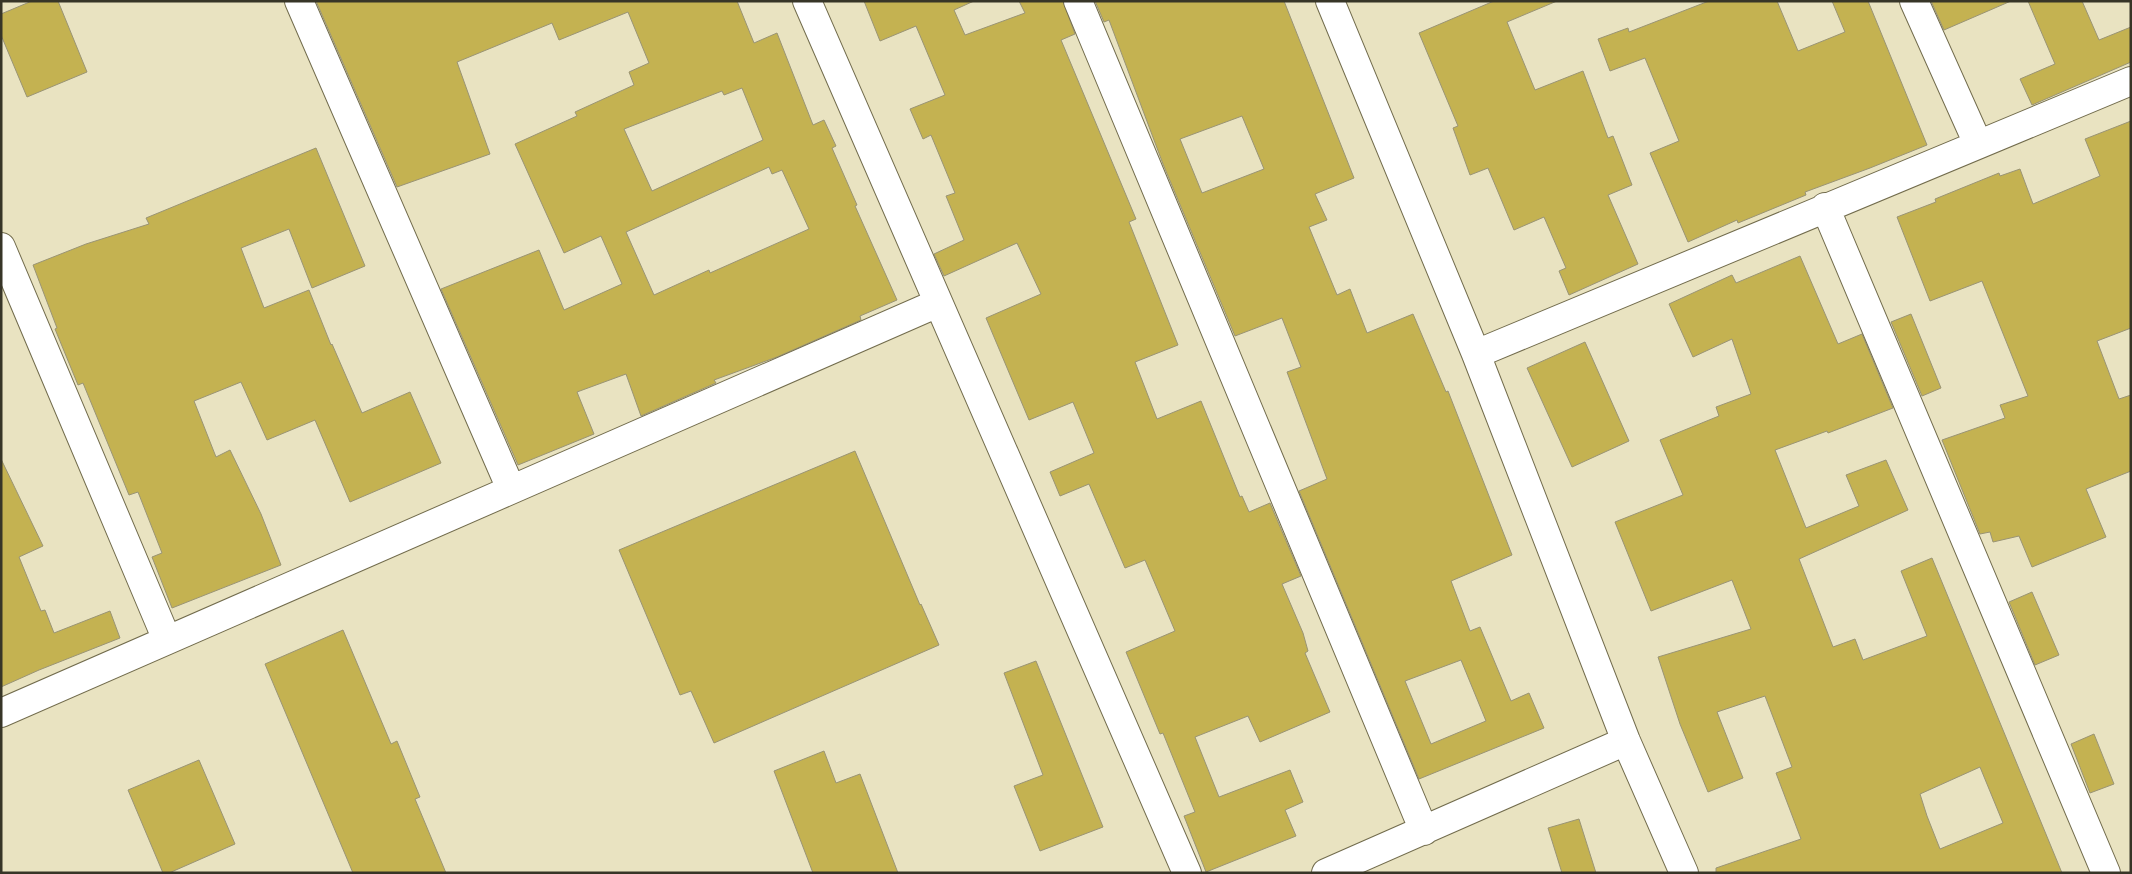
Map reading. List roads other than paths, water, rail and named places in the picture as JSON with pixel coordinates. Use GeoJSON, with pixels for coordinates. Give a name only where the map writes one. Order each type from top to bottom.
{"type":"FeatureCollection","features":[{"type":"Feature","properties":{"kind":"street"},"geometry":{"type":"LineString","coordinates":[[299,1],[511,489]]}},
{"type":"Feature","properties":{"kind":"street"},"geometry":{"type":"LineString","coordinates":[[807,1],[1186,873]]}},
{"type":"Feature","properties":{"kind":"street"},"geometry":{"type":"LineString","coordinates":[[1078,1],[1424,831]]}},
{"type":"Feature","properties":{"kind":"street"},"geometry":{"type":"LineString","coordinates":[[1330,1],[1476,354],[1626,741],[1684,873]]}},
{"type":"Feature","properties":{"kind":"street"},"geometry":{"type":"LineString","coordinates":[[1914,1],[1978,144]]}},
{"type":"Feature","properties":{"kind":"street"},"geometry":{"type":"LineString","coordinates":[[1476,354],[2131,81]]}},
{"type":"Feature","properties":{"kind":"street"},"geometry":{"type":"LineString","coordinates":[[1825,207],[2106,873]]}},
{"type":"Feature","properties":{"kind":"street"},"geometry":{"type":"LineString","coordinates":[[1,247],[167,640]]}},
{"type":"Feature","properties":{"kind":"street"},"geometry":{"type":"LineString","coordinates":[[1,713],[938,303]]}},
{"type":"Feature","properties":{"kind":"street"},"geometry":{"type":"LineString","coordinates":[[1326,873],[1626,741]]}}]}
